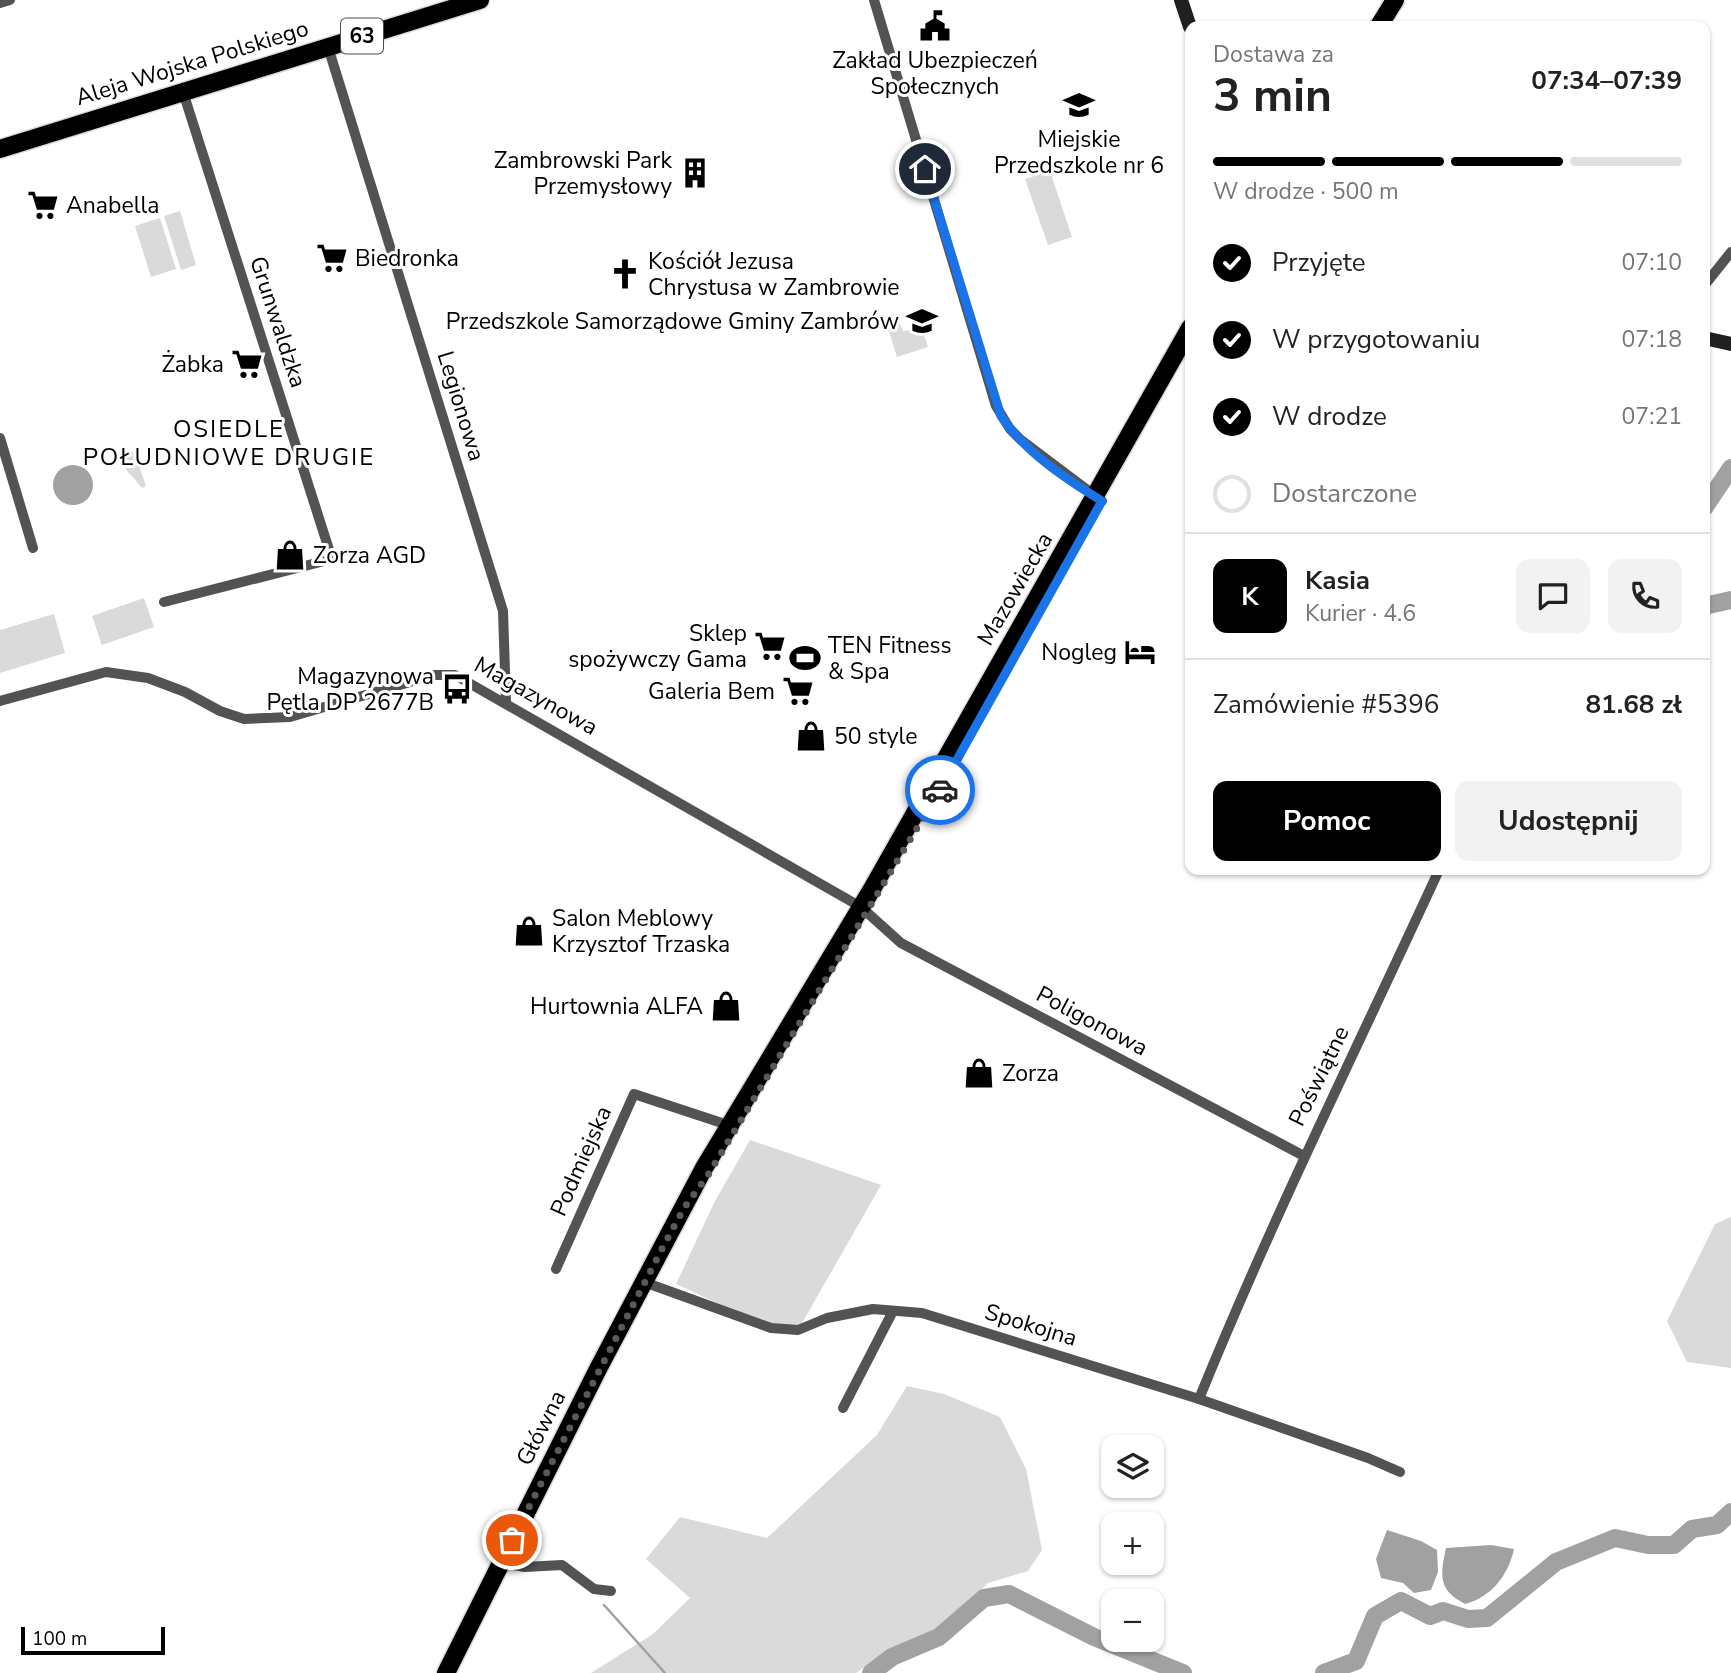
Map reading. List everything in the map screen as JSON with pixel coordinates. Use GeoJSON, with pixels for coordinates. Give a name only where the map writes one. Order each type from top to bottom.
{"type":"FeatureCollection","features":[{"type":"Feature","properties":{"kind":"main road","name":"Aleja Wojska Polskiego"},"geometry":{"type":"LineString","coordinates":[[0,149],[480,0]]}},
{"type":"Feature","properties":{"kind":"main road"},"geometry":{"type":"LineString","coordinates":[[1374,21],[1386,0]]}},
{"type":"Feature","properties":{"kind":"main road"},"geometry":{"type":"LineString","coordinates":[[1382,21],[1395,0]]}},
{"type":"Feature","properties":{"kind":"main road","name":"Mazowiecka"},"geometry":{"type":"LineString","coordinates":[[733,1127],[949,775],[1185,337]]}},
{"type":"Feature","properties":{"kind":"main road","name":"Mazowiecka"},"geometry":{"type":"LineString","coordinates":[[1099,499],[1185,353]]}},
{"type":"Feature","properties":{"kind":"main road","name":"Główna"},"geometry":{"type":"LineString","coordinates":[[446,1673],[645,1282],[684,1208],[733,1127]]}},
{"type":"Feature","properties":{"kind":"street"},"geometry":{"type":"LineString","coordinates":[[0,3],[10,0]]}},
{"type":"Feature","properties":{"kind":"street"},"geometry":{"type":"LineString","coordinates":[[874,0],[996,406],[1010,429],[1021,440],[1099,499]]}},
{"type":"Feature","properties":{"kind":"street"},"geometry":{"type":"LineString","coordinates":[[1181,0],[1188,21]]}},
{"type":"Feature","properties":{"kind":"street","name":"Legionowa"},"geometry":{"type":"LineString","coordinates":[[328,47],[503,611],[506,702]]}},
{"type":"Feature","properties":{"kind":"street","name":"Grunwaldzka"},"geometry":{"type":"LineString","coordinates":[[164,602],[332,559],[183,92]]}},
{"type":"Feature","properties":{"kind":"street"},"geometry":{"type":"LineString","coordinates":[[1710,278],[1731,252]]}},
{"type":"Feature","properties":{"kind":"street"},"geometry":{"type":"LineString","coordinates":[[1710,339],[1731,344]]}},
{"type":"Feature","properties":{"kind":"street"},"geometry":{"type":"LineString","coordinates":[[0,438],[33,548]]}},
{"type":"Feature","properties":{"kind":"street","name":"Magazynowa"},"geometry":{"type":"LineString","coordinates":[[0,701],[106,672],[148,678],[244,719],[290,717],[445,674],[470,681],[864,910]]}},
{"type":"Feature","properties":{"kind":"street","name":"Poświątne"},"geometry":{"type":"LineString","coordinates":[[1199,1399],[1238,1301],[1437,875]]}},
{"type":"Feature","properties":{"kind":"street","name":"Poligonowa"},"geometry":{"type":"LineString","coordinates":[[864,910],[907,947],[1304,1156]]}},
{"type":"Feature","properties":{"kind":"street","name":"Podmiejska"},"geometry":{"type":"LineString","coordinates":[[556,1269],[634,1094],[733,1127]]}},
{"type":"Feature","properties":{"kind":"street","name":"Spokojna"},"geometry":{"type":"LineString","coordinates":[[645,1282],[771,1328],[798,1330],[827,1318],[873,1308],[922,1313],[1199,1399],[1368,1458],[1400,1472]]}},
{"type":"Feature","properties":{"kind":"street"},"geometry":{"type":"LineString","coordinates":[[843,1408],[893,1311]]}},
{"type":"Feature","properties":{"kind":"street"},"geometry":{"type":"LineString","coordinates":[[500,1563],[525,1567],[562,1565],[594,1589],[611,1591]]}},
{"type":"Feature","properties":{"kind":"shaded area"},"geometry":{"type":"Polygon","coordinates":[[[1050,171],[1072,237],[1048,245],[1025,179],[1050,171]]]}},
{"type":"Feature","properties":{"kind":"shaded area"},"geometry":{"type":"Polygon","coordinates":[[[180,211],[196,265],[181,270],[164,216],[180,211]]]}},
{"type":"Feature","properties":{"kind":"shaded area"},"geometry":{"type":"Polygon","coordinates":[[[160,218],[176,269],[151,277],[135,226],[160,218]]]}},
{"type":"Feature","properties":{"kind":"shaded area"},"geometry":{"type":"Polygon","coordinates":[[[897,315],[903,331],[922,329],[928,347],[897,357],[885,319],[897,315]]]}},
{"type":"Feature","properties":{"kind":"shaded area"},"geometry":{"type":"Polygon","coordinates":[[[134,451],[146,486],[142,488],[115,457],[134,451]]]}},
{"type":"Feature","properties":{"kind":"shaded area"},"geometry":{"type":"Polygon","coordinates":[[[73,465],[87,471],[93,485],[87,499],[73,505],[59,499],[53,485],[59,471],[73,465]]]}},
{"type":"Feature","properties":{"kind":"shaded area"},"geometry":{"type":"Polygon","coordinates":[[[144,598],[154,627],[102,645],[92,616],[144,598]]]}},
{"type":"Feature","properties":{"kind":"shaded area"},"geometry":{"type":"Polygon","coordinates":[[[54,614],[65,653],[0,673],[0,630],[54,614]]]}},
{"type":"Feature","properties":{"kind":"shaded area"},"geometry":{"type":"Polygon","coordinates":[[[750,1140],[881,1185],[798,1330],[771,1328],[676,1284],[715,1201],[750,1140]]]}},
{"type":"Feature","properties":{"kind":"shaded area"},"geometry":{"type":"Polygon","coordinates":[[[1731,1217],[1731,1368],[1687,1362],[1667,1321],[1715,1224],[1731,1217]]]}},
{"type":"Feature","properties":{"kind":"shaded area"},"geometry":{"type":"Polygon","coordinates":[[[907,1386],[944,1394],[1000,1417],[1026,1469],[1042,1550],[1028,1571],[988,1583],[942,1630],[880,1656],[856,1673],[591,1673],[653,1634],[690,1598],[646,1559],[680,1517],[767,1538],[877,1435],[907,1386]]]}},
{"type":"Feature","properties":{"kind":"shaded area"},"geometry":{"type":"Polygon","coordinates":[[[1387,1530],[1421,1541],[1437,1550],[1438,1572],[1431,1590],[1414,1593],[1403,1583],[1381,1578],[1376,1559],[1387,1530]]]}},
{"type":"Feature","properties":{"kind":"shaded area"},"geometry":{"type":"Polygon","coordinates":[[[1491,1545],[1514,1549],[1511,1559],[1503,1576],[1490,1591],[1465,1604],[1450,1593],[1443,1581],[1446,1548],[1491,1545]]]}},
{"type":"Feature","properties":{"kind":"waterway"},"geometry":{"type":"LineString","coordinates":[[1710,499],[1731,468]]}},
{"type":"Feature","properties":{"kind":"waterway"},"geometry":{"type":"LineString","coordinates":[[1710,605],[1731,600]]}},
{"type":"Feature","properties":{"kind":"waterway"},"geometry":{"type":"LineString","coordinates":[[1324,1673],[1356,1661],[1375,1616],[1401,1601],[1430,1616],[1443,1611],[1468,1619],[1487,1618],[1556,1562],[1615,1538],[1648,1545],[1674,1545],[1692,1529],[1717,1525],[1731,1512]]}},
{"type":"Feature","properties":{"kind":"waterway"},"geometry":{"type":"LineString","coordinates":[[871,1673],[892,1657],[939,1637],[984,1598],[1009,1594],[1094,1637],[1183,1673]]}},
{"type":"Feature","properties":{"kind":"waterway"},"geometry":{"type":"LineString","coordinates":[[604,1605],[665,1673]]}},
{"type":"Feature","properties":{"kind":"way so far"},"geometry":{"type":"LineString","coordinates":[[512,1540],[598,1369],[684,1208],[708,1175],[940,790]]}},
{"type":"Feature","properties":{"kind":"place","name":"Zakład Ubezpieczeń Społecznych"},"geometry":{"type":"Point","coordinates":[935,26]}},
{"type":"Feature","properties":{"kind":"place","name":"Miejskie Przedszkole nr 6"},"geometry":{"type":"Point","coordinates":[1079,105]}},
{"type":"Feature","properties":{"kind":"place","name":"Zambrowski Park Przemysłowy"},"geometry":{"type":"Point","coordinates":[695,173]}},
{"type":"Feature","properties":{"kind":"place","name":"Anabella"},"geometry":{"type":"Point","coordinates":[43,205]}},
{"type":"Feature","properties":{"kind":"place","name":"Biedronka"},"geometry":{"type":"Point","coordinates":[332,258]}},
{"type":"Feature","properties":{"kind":"place","name":"Kościół Jezusa Chrystusa w Zambrowie"},"geometry":{"type":"Point","coordinates":[625,274]}},
{"type":"Feature","properties":{"kind":"place","name":"Przedszkole Samorządowe Gminy Zambrów"},"geometry":{"type":"Point","coordinates":[922,321]}},
{"type":"Feature","properties":{"kind":"place","name":"Żabka"},"geometry":{"type":"Point","coordinates":[247,364]}},
{"type":"Feature","properties":{"kind":"place","name":"Zorza AGD"},"geometry":{"type":"Point","coordinates":[290,555]}},
{"type":"Feature","properties":{"kind":"place","name":"Sklep spożywczy Gama"},"geometry":{"type":"Point","coordinates":[770,646]}},
{"type":"Feature","properties":{"kind":"place","name":"Nogleg"},"geometry":{"type":"Point","coordinates":[1140,652]}},
{"type":"Feature","properties":{"kind":"place","name":"TEN Fitness & Spa"},"geometry":{"type":"Point","coordinates":[805,658]}},
{"type":"Feature","properties":{"kind":"place","name":"Magazynowa Pętla DP 2677B"},"geometry":{"type":"Point","coordinates":[457,689]}},
{"type":"Feature","properties":{"kind":"place","name":"Galeria Bem"},"geometry":{"type":"Point","coordinates":[798,691]}},
{"type":"Feature","properties":{"kind":"place","name":"50 style"},"geometry":{"type":"Point","coordinates":[811,736]}},
{"type":"Feature","properties":{"kind":"place","name":"Salon Meblowy Krzysztof Trzaska"},"geometry":{"type":"Point","coordinates":[529,931]}},
{"type":"Feature","properties":{"kind":"place","name":"Hurtownia ALFA"},"geometry":{"type":"Point","coordinates":[726,1006]}},
{"type":"Feature","properties":{"kind":"place","name":"Zorza"},"geometry":{"type":"Point","coordinates":[979,1073]}},
{"type":"Feature","properties":{"kind":"district","name":"OSIEDLE POŁUDNIOWE DRUGIE"},"geometry":{"type":"Point","coordinates":[229,443]}},
{"type":"Feature","properties":{"kind":"route"},"geometry":{"type":"LineString","coordinates":[[925,169],[1001,416],[1021,440],[1051,466],[1102,501],[940,790]]}}]}
